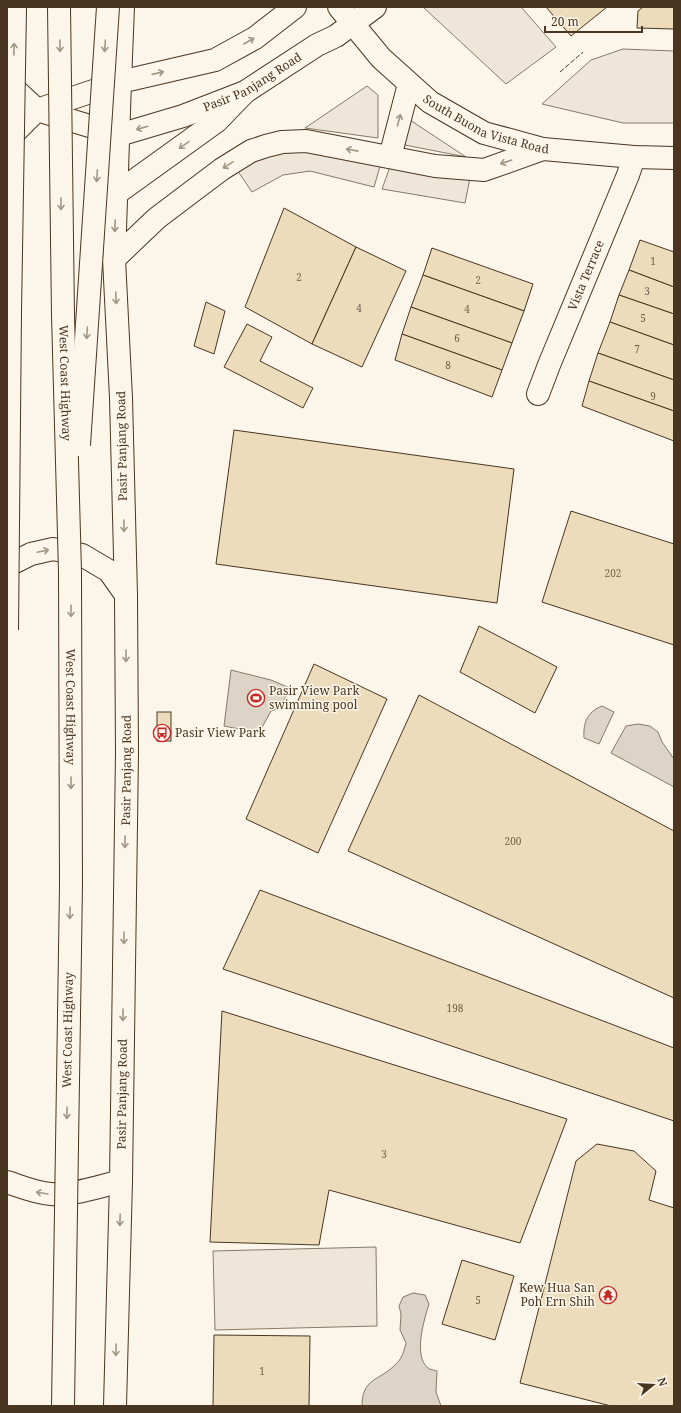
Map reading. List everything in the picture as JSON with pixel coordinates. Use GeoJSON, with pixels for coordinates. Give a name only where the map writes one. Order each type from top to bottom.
{"type":"FeatureCollection","features":[{"type":"Feature","properties":{"kind":"main road"},"geometry":{"type":"LineString","coordinates":[[7,565],[15,7]]}},
{"type":"Feature","properties":{"kind":"main road","name":"West Coast Highway"},"geometry":{"type":"LineString","coordinates":[[59,7],[63,315],[70,572],[71,885],[63,1406]]}},
{"type":"Feature","properties":{"kind":"main road"},"geometry":{"type":"LineString","coordinates":[[70,572],[108,7]]}},
{"type":"Feature","properties":{"kind":"main road","name":"Pasir Panjang Road"},"geometry":{"type":"LineString","coordinates":[[115,1406],[121,1181],[126,753],[126,595],[121,398],[114,259],[124,7]]}},
{"type":"Feature","properties":{"kind":"main road"},"geometry":{"type":"LineString","coordinates":[[7,140],[37,110],[120,82],[215,60],[255,38],[295,7]]}},
{"type":"Feature","properties":{"kind":"main road","name":"South Buona Vista Road"},"geometry":{"type":"LineString","coordinates":[[339,7],[381,58],[409,84],[430,102],[484,133],[543,149],[634,157],[674,158]]}},
{"type":"Feature","properties":{"kind":"main road","name":"Pasir Panjang Road"},"geometry":{"type":"LineString","coordinates":[[119,135],[183,116],[244,92],[317,45],[336,36],[375,7]]}},
{"type":"Feature","properties":{"kind":"main road"},"geometry":{"type":"LineString","coordinates":[[7,82],[37,110],[119,135]]}},
{"type":"Feature","properties":{"kind":"main road"},"geometry":{"type":"LineString","coordinates":[[390,157],[409,84]]}},
{"type":"Feature","properties":{"kind":"main road"},"geometry":{"type":"LineString","coordinates":[[117,193],[217,121],[244,92]]}},
{"type":"Feature","properties":{"kind":"main road"},"geometry":{"type":"LineString","coordinates":[[114,259],[157,218],[222,169],[251,151],[282,142],[306,141],[435,166],[484,170],[543,149]]}},
{"type":"Feature","properties":{"kind":"main road","name":"Vista Terrace"},"geometry":{"type":"LineString","coordinates":[[538,394],[634,157]]}},
{"type":"Feature","properties":{"kind":"main road"},"geometry":{"type":"LineString","coordinates":[[7,565],[31,554],[53,549],[82,555],[109,571],[126,595]]}},
{"type":"Feature","properties":{"kind":"main road"},"geometry":{"type":"LineString","coordinates":[[7,555],[7,630]]}},
{"type":"Feature","properties":{"kind":"main road"},"geometry":{"type":"LineString","coordinates":[[7,1182],[36,1192],[53,1195],[78,1192],[121,1181]]}},
{"type":"Feature","properties":{"kind":"shaded area"},"geometry":{"type":"Polygon","coordinates":[[[423,7],[521,7],[556,47],[506,84],[423,7]]]}},
{"type":"Feature","properties":{"kind":"shaded area"},"geometry":{"type":"Polygon","coordinates":[[[623,49],[674,51],[674,123],[623,123],[542,104],[591,60],[623,49]]]}},
{"type":"Feature","properties":{"kind":"shaded area"},"geometry":{"type":"Polygon","coordinates":[[[367,86],[378,95],[378,138],[305,128],[367,86]]]}},
{"type":"Feature","properties":{"kind":"shaded area"},"geometry":{"type":"Polygon","coordinates":[[[407,118],[466,157],[405,145],[407,118]]]}},
{"type":"Feature","properties":{"kind":"shaded area"},"geometry":{"type":"Polygon","coordinates":[[[310,148],[381,163],[374,187],[310,171],[283,175],[252,192],[235,167],[271,154],[310,148]]]}},
{"type":"Feature","properties":{"kind":"shaded area"},"geometry":{"type":"Polygon","coordinates":[[[391,164],[470,178],[465,203],[382,189],[391,164]]]}},
{"type":"Feature","properties":{"kind":"shaded area","name":"Pasir View Park swimming pool"},"geometry":{"type":"Polygon","coordinates":[[[231,670],[271,680],[290,688],[280,708],[271,711],[259,733],[224,726],[231,670]]]}},
{"type":"Feature","properties":{"kind":"shaded area"},"geometry":{"type":"Polygon","coordinates":[[[602,706],[614,712],[599,744],[584,738],[584,728],[589,715],[597,708],[602,706]]]}},
{"type":"Feature","properties":{"kind":"shaded area"},"geometry":{"type":"Polygon","coordinates":[[[638,724],[650,726],[658,732],[662,742],[674,759],[674,787],[611,753],[626,726],[638,724]]]}},
{"type":"Feature","properties":{"kind":"shaded area"},"geometry":{"type":"Polygon","coordinates":[[[376,1247],[377,1326],[215,1330],[213,1251],[376,1247]]]}},
{"type":"Feature","properties":{"kind":"shaded area"},"geometry":{"type":"Polygon","coordinates":[[[413,1293],[425,1295],[429,1304],[420,1347],[421,1355],[428,1368],[437,1371],[436,1392],[441,1406],[362,1406],[365,1390],[368,1385],[395,1365],[402,1355],[406,1343],[400,1330],[401,1314],[399,1306],[403,1297],[413,1293]]]}},
{"type":"Feature","properties":{"kind":"building"},"geometry":{"type":"Polygon","coordinates":[[[546,7],[607,7],[571,36],[546,7]]]}},
{"type":"Feature","properties":{"kind":"building"},"geometry":{"type":"Polygon","coordinates":[[[643,7],[674,7],[674,29],[637,28],[638,11],[643,7]]]}},
{"type":"Feature","properties":{"kind":"building"},"geometry":{"type":"Polygon","coordinates":[[[284,208],[356,247],[312,344],[245,307],[284,208]]]}},
{"type":"Feature","properties":{"kind":"building"},"geometry":{"type":"Polygon","coordinates":[[[640,240],[674,252],[674,287],[629,270],[640,240]]]}},
{"type":"Feature","properties":{"kind":"building"},"geometry":{"type":"Polygon","coordinates":[[[356,247],[406,271],[362,367],[312,344],[356,247]]]}},
{"type":"Feature","properties":{"kind":"building"},"geometry":{"type":"Polygon","coordinates":[[[432,248],[533,284],[524,311],[423,275],[432,248]]]}},
{"type":"Feature","properties":{"kind":"building"},"geometry":{"type":"Polygon","coordinates":[[[629,270],[674,287],[674,314],[619,295],[629,270]]]}},
{"type":"Feature","properties":{"kind":"building"},"geometry":{"type":"Polygon","coordinates":[[[423,275],[524,311],[512,343],[411,307],[423,275]]]}},
{"type":"Feature","properties":{"kind":"building"},"geometry":{"type":"Polygon","coordinates":[[[619,295],[674,314],[674,345],[610,322],[619,295]]]}},
{"type":"Feature","properties":{"kind":"building"},"geometry":{"type":"Polygon","coordinates":[[[206,302],[225,311],[214,354],[194,346],[206,302]]]}},
{"type":"Feature","properties":{"kind":"building"},"geometry":{"type":"Polygon","coordinates":[[[411,307],[512,343],[502,370],[402,334],[411,307]]]}},
{"type":"Feature","properties":{"kind":"building"},"geometry":{"type":"Polygon","coordinates":[[[610,322],[674,345],[674,380],[598,353],[610,322]]]}},
{"type":"Feature","properties":{"kind":"building"},"geometry":{"type":"Polygon","coordinates":[[[247,324],[272,337],[260,361],[313,388],[303,408],[224,367],[247,324]]]}},
{"type":"Feature","properties":{"kind":"building"},"geometry":{"type":"Polygon","coordinates":[[[402,334],[502,370],[492,397],[395,360],[402,334]]]}},
{"type":"Feature","properties":{"kind":"building"},"geometry":{"type":"Polygon","coordinates":[[[598,353],[674,380],[674,411],[589,381],[598,353]]]}},
{"type":"Feature","properties":{"kind":"building"},"geometry":{"type":"Polygon","coordinates":[[[589,381],[674,411],[674,441],[582,406],[589,381]]]}},
{"type":"Feature","properties":{"kind":"building"},"geometry":{"type":"Polygon","coordinates":[[[234,430],[514,469],[497,603],[216,564],[234,430]]]}},
{"type":"Feature","properties":{"kind":"building"},"geometry":{"type":"Polygon","coordinates":[[[571,511],[674,544],[674,645],[542,602],[571,511]]]}},
{"type":"Feature","properties":{"kind":"building"},"geometry":{"type":"Polygon","coordinates":[[[479,626],[557,667],[535,713],[460,672],[479,626]]]}},
{"type":"Feature","properties":{"kind":"building"},"geometry":{"type":"Polygon","coordinates":[[[314,664],[387,699],[318,853],[246,819],[314,664]]]}},
{"type":"Feature","properties":{"kind":"building"},"geometry":{"type":"Polygon","coordinates":[[[419,695],[674,831],[674,998],[348,851],[419,695]]]}},
{"type":"Feature","properties":{"kind":"building"},"geometry":{"type":"Polygon","coordinates":[[[157,712],[171,712],[171,741],[157,741],[157,712]]]}},
{"type":"Feature","properties":{"kind":"building"},"geometry":{"type":"Polygon","coordinates":[[[260,890],[674,1048],[674,1121],[223,969],[260,890]]]}},
{"type":"Feature","properties":{"kind":"building"},"geometry":{"type":"Polygon","coordinates":[[[222,1011],[567,1119],[520,1243],[329,1190],[319,1245],[210,1242],[222,1011]]]}},
{"type":"Feature","properties":{"kind":"building","name":"Kew Hua San Poh Ern Shih"},"geometry":{"type":"Polygon","coordinates":[[[597,1144],[634,1151],[656,1171],[649,1200],[674,1208],[674,1406],[611,1406],[520,1383],[576,1161],[597,1144]]]}},
{"type":"Feature","properties":{"kind":"building"},"geometry":{"type":"Polygon","coordinates":[[[462,1260],[514,1276],[495,1340],[442,1324],[462,1260]]]}},
{"type":"Feature","properties":{"kind":"building"},"geometry":{"type":"Polygon","coordinates":[[[214,1335],[310,1336],[309,1406],[213,1406],[214,1335]]]}},
{"type":"Feature","properties":{"kind":"fence"},"geometry":{"type":"LineString","coordinates":[[560,72],[583,52]]}},
{"type":"Feature","properties":{"kind":"place","name":"Pasir View Park swimming pool"},"geometry":{"type":"Point","coordinates":[256,698]}},
{"type":"Feature","properties":{"kind":"place","name":"Pasir View Park"},"geometry":{"type":"Point","coordinates":[162,733]}},
{"type":"Feature","properties":{"kind":"place","name":"Kew Hua San Poh Ern Shih"},"geometry":{"type":"Point","coordinates":[608,1295]}}]}
